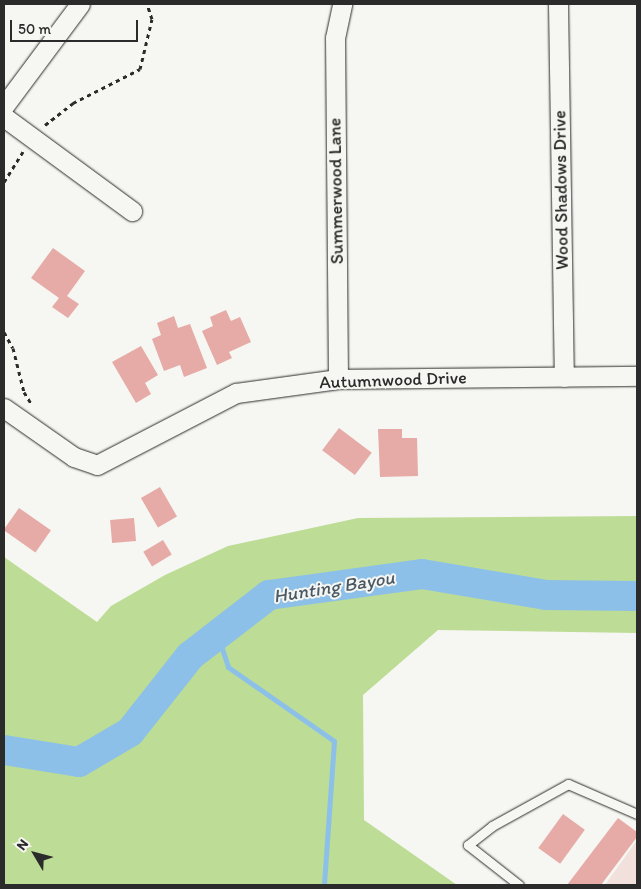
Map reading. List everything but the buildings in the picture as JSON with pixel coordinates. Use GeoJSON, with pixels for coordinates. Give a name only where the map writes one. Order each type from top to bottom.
{"type":"FeatureCollection","features":[{"type":"Feature","properties":{"kind":"street"},"geometry":{"type":"LineString","coordinates":[[4,106],[80,4]]}},
{"type":"Feature","properties":{"kind":"street","name":"Summerwood Lane"},"geometry":{"type":"LineString","coordinates":[[338,379],[335,38],[342,4]]}},
{"type":"Feature","properties":{"kind":"street","name":"Wood Shadows Drive"},"geometry":{"type":"LineString","coordinates":[[558,4],[564,377]]}},
{"type":"Feature","properties":{"kind":"street"},"geometry":{"type":"LineString","coordinates":[[4,117],[132,211]]}},
{"type":"Feature","properties":{"kind":"street","name":"Autumnwood Drive"},"geometry":{"type":"LineString","coordinates":[[4,408],[74,457],[97,465],[236,393],[338,379],[637,376]]}},
{"type":"Feature","properties":{"kind":"lane"},"geometry":{"type":"LineString","coordinates":[[519,885],[468,845],[492,826],[568,784],[637,814]]}},
{"type":"Feature","properties":{"kind":"path"},"geometry":{"type":"LineString","coordinates":[[38,132],[73,103],[140,69],[152,19],[147,4]]}},
{"type":"Feature","properties":{"kind":"path"},"geometry":{"type":"LineString","coordinates":[[4,182],[25,149]]}},
{"type":"Feature","properties":{"kind":"path"},"geometry":{"type":"LineString","coordinates":[[4,332],[15,354],[24,392],[37,413]]}},
{"type":"Feature","properties":{"kind":"shaded area"},"geometry":{"type":"Polygon","coordinates":[[[637,840],[637,885],[605,885],[637,840]]]}},
{"type":"Feature","properties":{"kind":"green space"},"geometry":{"type":"Polygon","coordinates":[[[637,516],[637,633],[438,630],[363,695],[364,820],[457,885],[4,885],[4,557],[97,622],[111,606],[165,575],[228,546],[358,518],[637,516]]]}},
{"type":"Feature","properties":{"kind":"waterway","name":"Hunting Bayou"},"geometry":{"type":"LineString","coordinates":[[4,750],[79,762],[130,732],[190,656],[269,595],[422,574],[546,595],[637,596]]}},
{"type":"Feature","properties":{"kind":"waterway"},"geometry":{"type":"LineString","coordinates":[[217,633],[228,667],[334,741],[324,885]]}}]}
